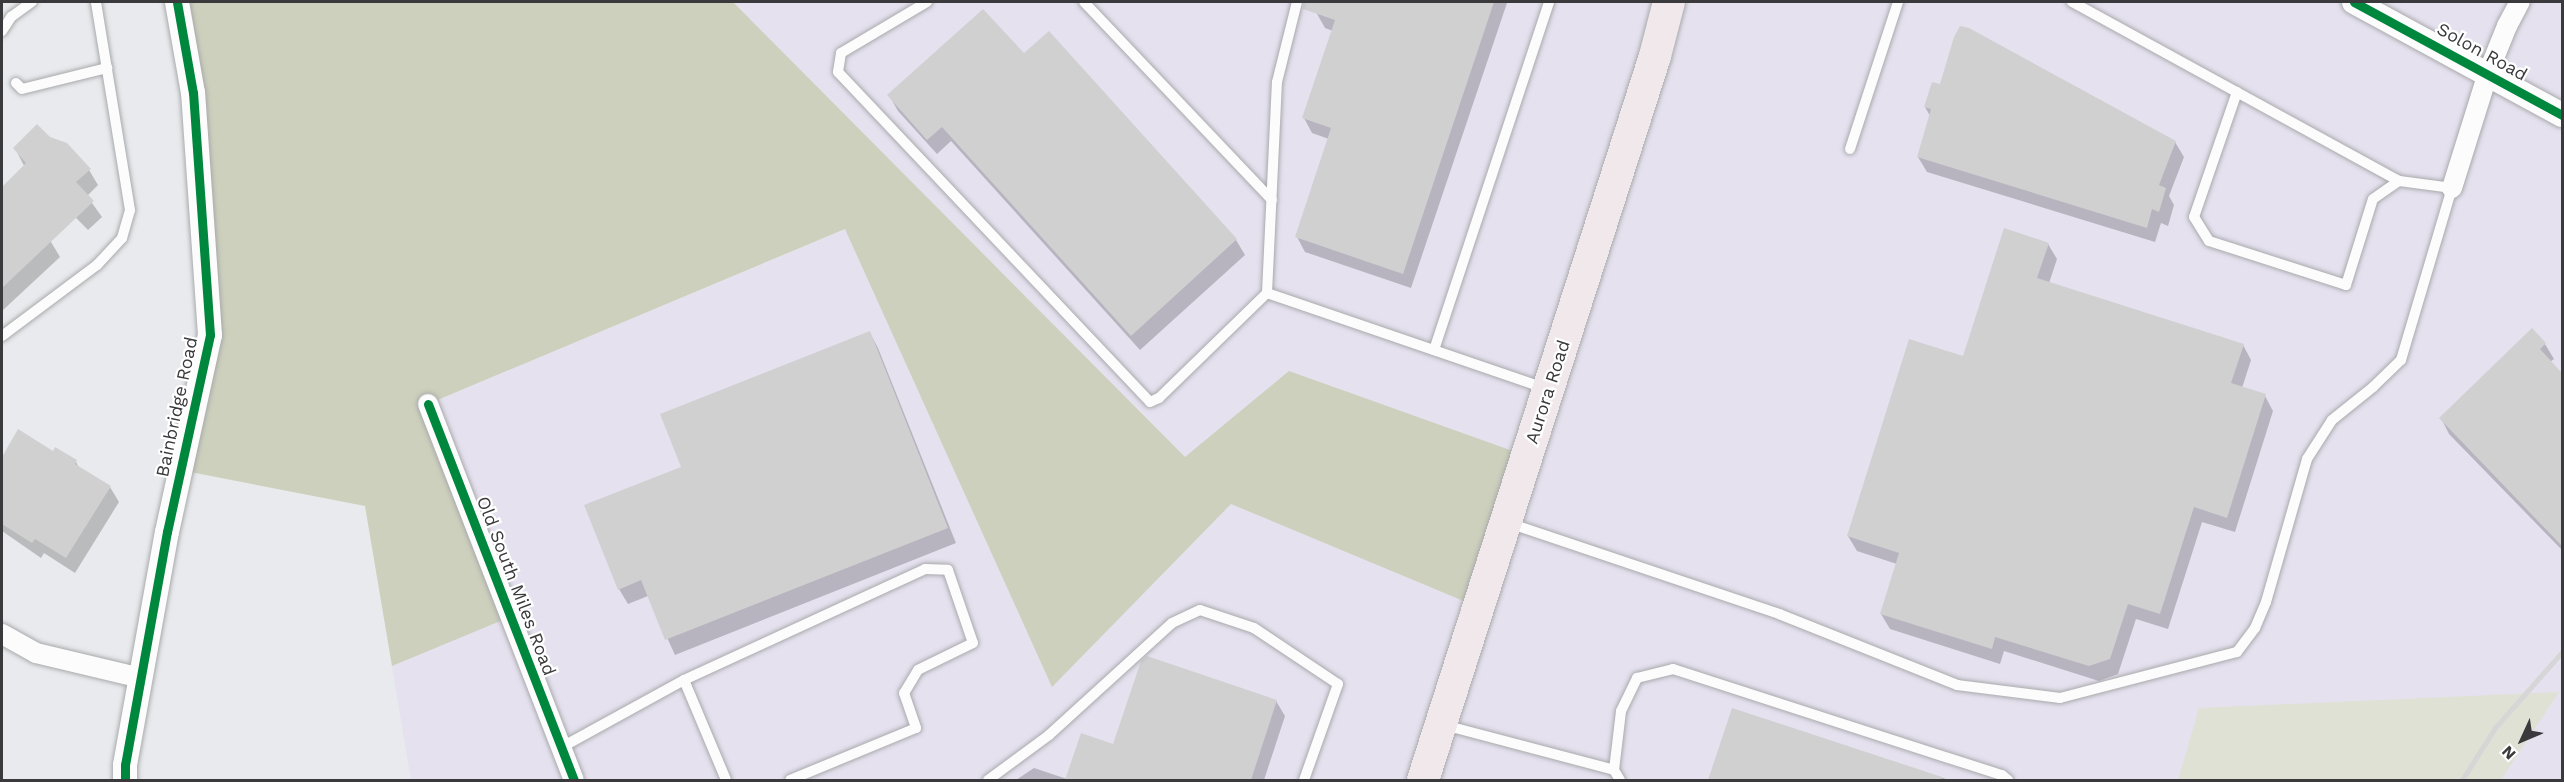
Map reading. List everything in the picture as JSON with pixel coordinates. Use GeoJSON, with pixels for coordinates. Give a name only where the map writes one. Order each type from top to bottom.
{"type":"FeatureCollection","features":[{"type":"Feature","properties":{"kind":"main road","name":"Aurora Road"},"geometry":{"type":"LineString","coordinates":[[1423,780],[1655,56],[1669,2]]}},
{"type":"Feature","properties":{"kind":"street","name":"Bainbridge Road"},"geometry":{"type":"LineString","coordinates":[[125,780],[125,765],[167,532],[210,335],[193,93],[177,2]]}},
{"type":"Feature","properties":{"kind":"street","name":"Solon Road"},"geometry":{"type":"LineString","coordinates":[[2354,2],[2562,115]]}},
{"type":"Feature","properties":{"kind":"street"},"geometry":{"type":"LineString","coordinates":[[2452,188],[2488,73],[2506,26],[2520,2]]}},
{"type":"Feature","properties":{"kind":"street","name":"Old South Miles Road"},"geometry":{"type":"LineString","coordinates":[[428,404],[574,780]]}},
{"type":"Feature","properties":{"kind":"street"},"geometry":{"type":"LineString","coordinates":[[2,634],[36,653],[141,678]]}},
{"type":"Feature","properties":{"kind":"lane"},"geometry":{"type":"LineString","coordinates":[[2,31],[11,17],[32,2]]}},
{"type":"Feature","properties":{"kind":"lane"},"geometry":{"type":"LineString","coordinates":[[2,336],[97,265],[122,238],[130,210],[96,2]]}},
{"type":"Feature","properties":{"kind":"lane"},"geometry":{"type":"LineString","coordinates":[[927,2],[841,53],[838,72],[1150,402],[1159,398],[1267,293],[1277,82],[1297,2]]}},
{"type":"Feature","properties":{"kind":"lane"},"geometry":{"type":"LineString","coordinates":[[1084,2],[1272,200]]}},
{"type":"Feature","properties":{"kind":"lane"},"geometry":{"type":"LineString","coordinates":[[1434,350],[1549,2]]}},
{"type":"Feature","properties":{"kind":"lane"},"geometry":{"type":"LineString","coordinates":[[1850,149],[1899,2]]}},
{"type":"Feature","properties":{"kind":"lane"},"geometry":{"type":"LineString","coordinates":[[1506,522],[1779,615],[1957,685],[2060,698],[2237,652],[2255,628],[2266,602],[2307,459],[2332,420],[2373,387],[2401,360],[2452,188],[2399,181],[2072,2]]}},
{"type":"Feature","properties":{"kind":"lane"},"geometry":{"type":"LineString","coordinates":[[16,83],[22,89],[107,68]]}},
{"type":"Feature","properties":{"kind":"lane"},"geometry":{"type":"LineString","coordinates":[[2237,92],[2194,217],[2209,241],[2346,285],[2373,199],[2399,181]]}},
{"type":"Feature","properties":{"kind":"lane"},"geometry":{"type":"LineString","coordinates":[[1267,293],[1548,389]]}},
{"type":"Feature","properties":{"kind":"lane"},"geometry":{"type":"LineString","coordinates":[[562,747],[684,680],[925,569],[948,570],[973,643],[918,670],[904,693],[916,728],[790,780]]}},
{"type":"Feature","properties":{"kind":"lane"},"geometry":{"type":"LineString","coordinates":[[988,780],[1049,735],[1172,623],[1200,610],[1254,628],[1338,684],[1304,780]]}},
{"type":"Feature","properties":{"kind":"lane"},"geometry":{"type":"LineString","coordinates":[[1620,780],[1614,770],[1621,711],[1637,678],[1674,669],[2002,775],[2008,780]]}},
{"type":"Feature","properties":{"kind":"lane"},"geometry":{"type":"LineString","coordinates":[[684,680],[726,780]]}},
{"type":"Feature","properties":{"kind":"lane"},"geometry":{"type":"LineString","coordinates":[[1441,724],[1614,770]]}},
{"type":"Feature","properties":{"kind":"shaded area"},"geometry":{"type":"Polygon","coordinates":[[[733,2],[2562,2],[2562,780],[411,780],[392,666],[510,616],[428,404],[846,229],[1052,686],[1231,504],[733,2]]]}},
{"type":"Feature","properties":{"kind":"shaded area"},"geometry":{"type":"Polygon","coordinates":[[[2559,692],[2501,780],[2178,780],[2199,708],[2559,692]]]}},
{"type":"Feature","properties":{"kind":"green space"},"geometry":{"type":"Polygon","coordinates":[[[177,2],[733,2],[1185,457],[1289,371],[1527,456],[1478,607],[1231,504],[1052,687],[845,229],[428,404],[510,617],[392,666],[365,506],[180,470],[210,335],[177,2]]]}},
{"type":"Feature","properties":{"kind":"building"},"geometry":{"type":"Polygon","coordinates":[[[1304,2],[1494,2],[1403,274],[1295,237],[1331,128],[1302,118],[1335,20],[1303,9],[1304,2]]]}},
{"type":"Feature","properties":{"kind":"building"},"geometry":{"type":"Polygon","coordinates":[[[983,9],[1024,53],[1049,31],[1237,239],[1131,336],[942,127],[927,140],[887,95],[983,9]]]}},
{"type":"Feature","properties":{"kind":"building"},"geometry":{"type":"Polygon","coordinates":[[[1960,26],[1969,28],[2176,141],[2159,185],[2166,188],[2159,212],[2152,209],[2147,228],[1917,157],[1931,109],[1924,107],[1932,82],[1940,84],[1954,37],[1960,26]]]}},
{"type":"Feature","properties":{"kind":"building"},"geometry":{"type":"Polygon","coordinates":[[[37,124],[50,137],[67,143],[91,169],[76,182],[94,201],[2,288],[2,187],[26,163],[13,148],[37,124]]]}},
{"type":"Feature","properties":{"kind":"building"},"geometry":{"type":"Polygon","coordinates":[[[2004,228],[2049,243],[2037,278],[2244,344],[2231,383],[2266,394],[2227,518],[2194,507],[2160,614],[2128,604],[2110,659],[2089,666],[1995,637],[1992,649],[1880,614],[1899,553],[1847,536],[1909,339],[1963,356],[2004,228]]]}},
{"type":"Feature","properties":{"kind":"building"},"geometry":{"type":"Polygon","coordinates":[[[2532,328],[2546,343],[2540,349],[2562,373],[2562,546],[2439,418],[2532,328]]]}},
{"type":"Feature","properties":{"kind":"building"},"geometry":{"type":"Polygon","coordinates":[[[870,331],[948,528],[665,640],[641,580],[618,590],[584,505],[681,467],[660,414],[870,331]]]}},
{"type":"Feature","properties":{"kind":"building"},"geometry":{"type":"Polygon","coordinates":[[[18,429],[53,451],[55,447],[77,460],[75,464],[111,486],[66,558],[35,539],[32,543],[2,524],[2,457],[18,429]]]}},
{"type":"Feature","properties":{"kind":"building"},"geometry":{"type":"Polygon","coordinates":[[[1147,656],[1277,700],[1251,780],[1065,780],[1081,733],[1113,744],[1141,661],[1147,656]]]}},
{"type":"Feature","properties":{"kind":"building"},"geometry":{"type":"Polygon","coordinates":[[[1732,708],[1942,777],[1941,780],[1708,780],[1732,708]]]}},
{"type":"Feature","properties":{"kind":"railway"},"geometry":{"type":"LineString","coordinates":[[2462,780],[2495,728],[2562,652]]}},
{"type":"Feature","properties":{"kind":"cycle path"},"geometry":{"type":"LineString","coordinates":[[125,780],[125,765],[167,532],[210,335],[193,93],[177,2]]}},
{"type":"Feature","properties":{"kind":"cycle path"},"geometry":{"type":"LineString","coordinates":[[2354,2],[2562,115]]}},
{"type":"Feature","properties":{"kind":"cycle path"},"geometry":{"type":"LineString","coordinates":[[428,404],[574,780]]}}]}
